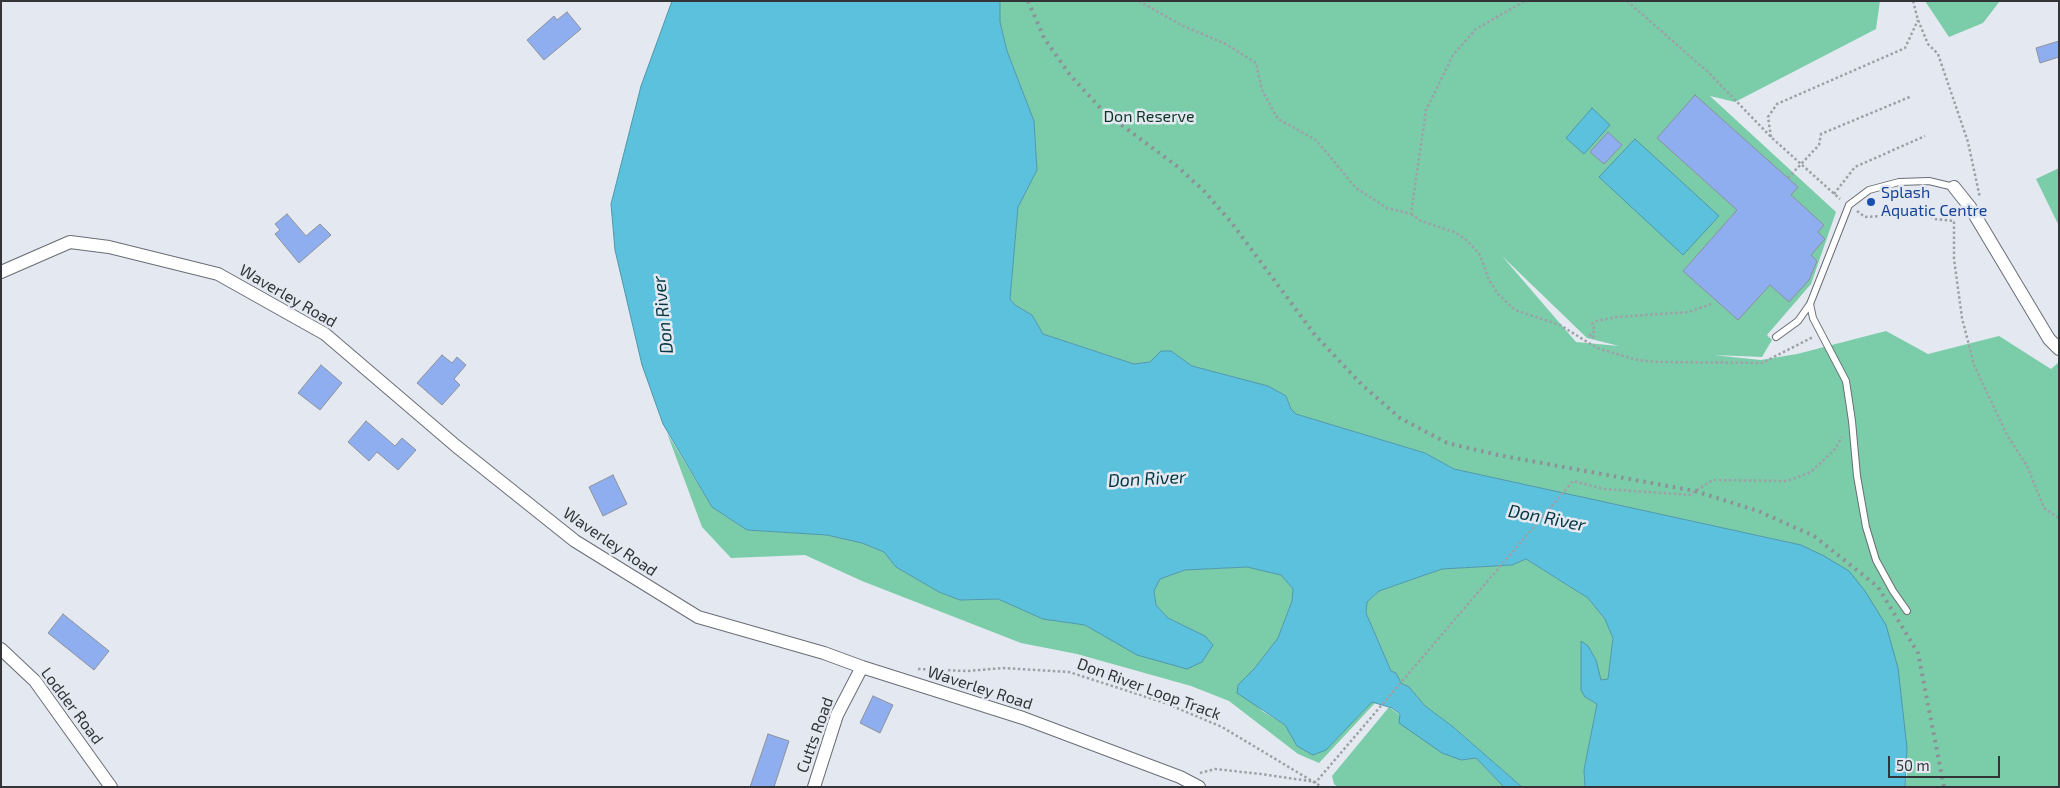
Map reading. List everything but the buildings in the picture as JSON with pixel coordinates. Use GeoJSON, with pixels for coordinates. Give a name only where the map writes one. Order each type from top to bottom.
{"type":"FeatureCollection","features":[{"type":"Feature","properties":{"kind":"street"},"geometry":{"type":"LineString","coordinates":[[1954,187],[1970,208],[2049,339],[2059,349]]}},
{"type":"Feature","properties":{"kind":"street","name":"Waverley Road"},"geometry":{"type":"LineString","coordinates":[[1,272],[70,242],[109,246],[218,274],[325,334],[456,446],[575,542],[698,617],[824,653],[862,667],[1023,718],[1180,777],[1198,787]]}},
{"type":"Feature","properties":{"kind":"street","name":"Lodder Road"},"geometry":{"type":"LineString","coordinates":[[1,649],[35,681],[111,787]]}},
{"type":"Feature","properties":{"kind":"street","name":"Cutts Road"},"geometry":{"type":"LineString","coordinates":[[814,787],[837,715],[862,667]]}},
{"type":"Feature","properties":{"kind":"lane"},"geometry":{"type":"LineString","coordinates":[[1776,337],[1798,321],[1810,304],[1849,205],[1869,190],[1899,182],[1930,181],[1954,187]]}},
{"type":"Feature","properties":{"kind":"lane"},"geometry":{"type":"LineString","coordinates":[[1810,304],[1813,318],[1820,333],[1846,381],[1857,476],[1866,527],[1876,560],[1893,591],[1908,611]]}},
{"type":"Feature","properties":{"kind":"path"},"geometry":{"type":"LineString","coordinates":[[1139,1],[1183,26],[1226,44],[1256,63],[1262,90],[1278,119],[1316,140],[1356,188],[1387,208],[1410,214],[1421,221],[1454,232],[1464,238],[1478,253],[1489,280],[1498,294],[1516,310],[1560,324],[1597,348],[1637,360],[1762,363],[1820,333]]}},
{"type":"Feature","properties":{"kind":"path"},"geometry":{"type":"LineString","coordinates":[[1410,214],[1426,110],[1453,55],[1476,29],[1525,1]]}},
{"type":"Feature","properties":{"kind":"path"},"geometry":{"type":"LineString","coordinates":[[1627,1],[1708,72],[1800,164],[1834,194],[1865,217],[1882,216],[1899,210],[1918,207],[1934,219],[1954,221],[1982,197],[1968,142],[1938,54],[1928,44],[1918,20],[1913,1]]}},
{"type":"Feature","properties":{"kind":"path"},"geometry":{"type":"LineString","coordinates":[[1772,138],[1768,117],[1777,104],[1905,48],[1918,20]]}},
{"type":"Feature","properties":{"kind":"path"},"geometry":{"type":"LineString","coordinates":[[1788,178],[1819,145],[1821,134],[1912,96]]}},
{"type":"Feature","properties":{"kind":"path"},"geometry":{"type":"LineString","coordinates":[[1834,194],[1855,167],[1924,136]]}},
{"type":"Feature","properties":{"kind":"path"},"geometry":{"type":"LineString","coordinates":[[1954,221],[1954,259],[1962,318],[1974,365],[2007,434],[2027,466],[2044,508],[2059,518]]}},
{"type":"Feature","properties":{"kind":"path"},"geometry":{"type":"LineString","coordinates":[[1594,336],[1592,338],[1590,334],[1595,331],[1592,324],[1596,321],[1617,317],[1689,312],[1711,304]]}},
{"type":"Feature","properties":{"kind":"path"},"geometry":{"type":"LineString","coordinates":[[1180,777],[1215,769],[1316,782],[1573,481],[1604,489],[1691,495],[1694,490],[1713,480],[1787,482],[1812,472],[1835,449],[1852,420]]}},
{"type":"Feature","properties":{"kind":"path","name":"Don River Loop Track"},"geometry":{"type":"LineString","coordinates":[[910,669],[967,671],[1003,668],[1069,672],[1165,703],[1222,727],[1322,787]]}},
{"type":"Feature","properties":{"kind":"green space","name":"Don Reserve"},"geometry":{"type":"Polygon","coordinates":[[[1000,1],[1880,1],[1876,29],[1735,102],[1710,96],[1836,212],[1811,284],[1767,335],[1772,340],[1762,357],[1713,355],[1761,360],[1797,354],[1886,331],[1928,354],[1999,336],[2051,369],[2059,362],[2059,787],[1905,787],[1908,768],[1849,571],[1801,545],[1454,469],[1425,453],[1296,414],[1291,409],[1286,396],[1268,386],[1192,366],[1171,351],[1161,351],[1150,362],[1134,364],[1043,334],[1032,315],[1015,305],[1010,299],[1018,207],[1037,170],[1034,121],[1007,51],[1000,22],[1000,1]],[[1502,256],[1576,342],[1619,346],[1587,338],[1502,256]]]}},
{"type":"Feature","properties":{"kind":"green space"},"geometry":{"type":"Polygon","coordinates":[[[1925,1],[2000,1],[1983,23],[1949,37],[1925,1]]]}},
{"type":"Feature","properties":{"kind":"green space"},"geometry":{"type":"Polygon","coordinates":[[[2059,168],[2059,226],[2036,179],[2059,168]]]}},
{"type":"Feature","properties":{"kind":"green space"},"geometry":{"type":"Polygon","coordinates":[[[667,433],[712,507],[747,530],[827,535],[862,543],[884,552],[896,567],[939,592],[960,600],[998,599],[1044,619],[1085,625],[1107,637],[1205,636],[1168,618],[1156,605],[1154,591],[1160,579],[1185,570],[1247,567],[1281,575],[1293,589],[1292,601],[1278,638],[1254,669],[1238,685],[1262,711],[1285,725],[1297,746],[1326,750],[1372,702],[1375,703],[1319,763],[1298,754],[1229,701],[1191,686],[1077,654],[1021,643],[862,581],[805,555],[731,558],[702,527],[667,433]]]}},
{"type":"Feature","properties":{"kind":"green space"},"geometry":{"type":"Polygon","coordinates":[[[1526,559],[1588,598],[1605,619],[1613,638],[1608,679],[1600,681],[1596,660],[1588,646],[1585,697],[1597,704],[1584,770],[1585,787],[1522,787],[1452,726],[1425,706],[1409,687],[1401,683],[1396,673],[1391,671],[1366,613],[1367,602],[1379,591],[1442,569],[1512,565],[1526,559]]]}},
{"type":"Feature","properties":{"kind":"green space"},"geometry":{"type":"Polygon","coordinates":[[[1389,707],[1461,760],[1476,758],[1504,787],[1338,787],[1334,784],[1332,776],[1389,707]]]}},
{"type":"Feature","properties":{"kind":"water","name":"Don River"},"geometry":{"type":"Polygon","coordinates":[[[672,1],[1000,1],[1000,22],[1007,51],[1034,121],[1037,170],[1018,207],[1010,299],[1015,305],[1032,315],[1043,334],[1134,364],[1150,362],[1161,351],[1171,351],[1192,366],[1268,386],[1286,396],[1291,409],[1296,414],[1425,453],[1454,469],[1801,545],[1824,556],[1849,571],[1865,591],[1886,625],[1898,668],[1907,748],[1905,787],[1585,787],[1584,770],[1597,704],[1585,697],[1581,690],[1581,641],[1588,646],[1596,660],[1601,680],[1608,679],[1613,638],[1605,619],[1588,598],[1526,559],[1512,565],[1442,569],[1379,591],[1367,602],[1366,613],[1391,671],[1396,673],[1401,683],[1409,687],[1425,706],[1452,726],[1522,787],[1504,787],[1476,758],[1461,760],[1442,753],[1399,723],[1400,714],[1392,708],[1372,702],[1326,750],[1313,755],[1297,746],[1285,725],[1237,693],[1238,685],[1254,669],[1278,638],[1292,601],[1293,589],[1281,575],[1247,567],[1185,570],[1160,579],[1154,591],[1156,605],[1168,618],[1205,636],[1213,645],[1202,662],[1187,669],[1137,655],[1085,625],[1043,619],[998,599],[960,600],[939,592],[896,567],[884,552],[862,543],[827,535],[747,530],[712,507],[663,424],[642,365],[615,250],[611,204],[641,86],[672,1]]]}},
{"type":"Feature","properties":{"kind":"water"},"geometry":{"type":"Polygon","coordinates":[[[1592,108],[1610,125],[1584,154],[1566,138],[1592,108]]]}},
{"type":"Feature","properties":{"kind":"water"},"geometry":{"type":"Polygon","coordinates":[[[1635,139],[1719,216],[1683,255],[1599,177],[1635,139]]]}},
{"type":"Feature","properties":{"kind":"railway"},"geometry":{"type":"LineString","coordinates":[[1028,1],[1044,38],[1070,75],[1103,111],[1178,167],[1204,191],[1231,222],[1315,335],[1362,385],[1400,418],[1447,443],[1498,455],[1695,491],[1758,511],[1814,536],[1878,587],[1918,653],[1944,787]]}},
{"type":"Feature","properties":{"kind":"place","name":"Splash Aquatic Centre"},"geometry":{"type":"Point","coordinates":[1871,202]}}]}
